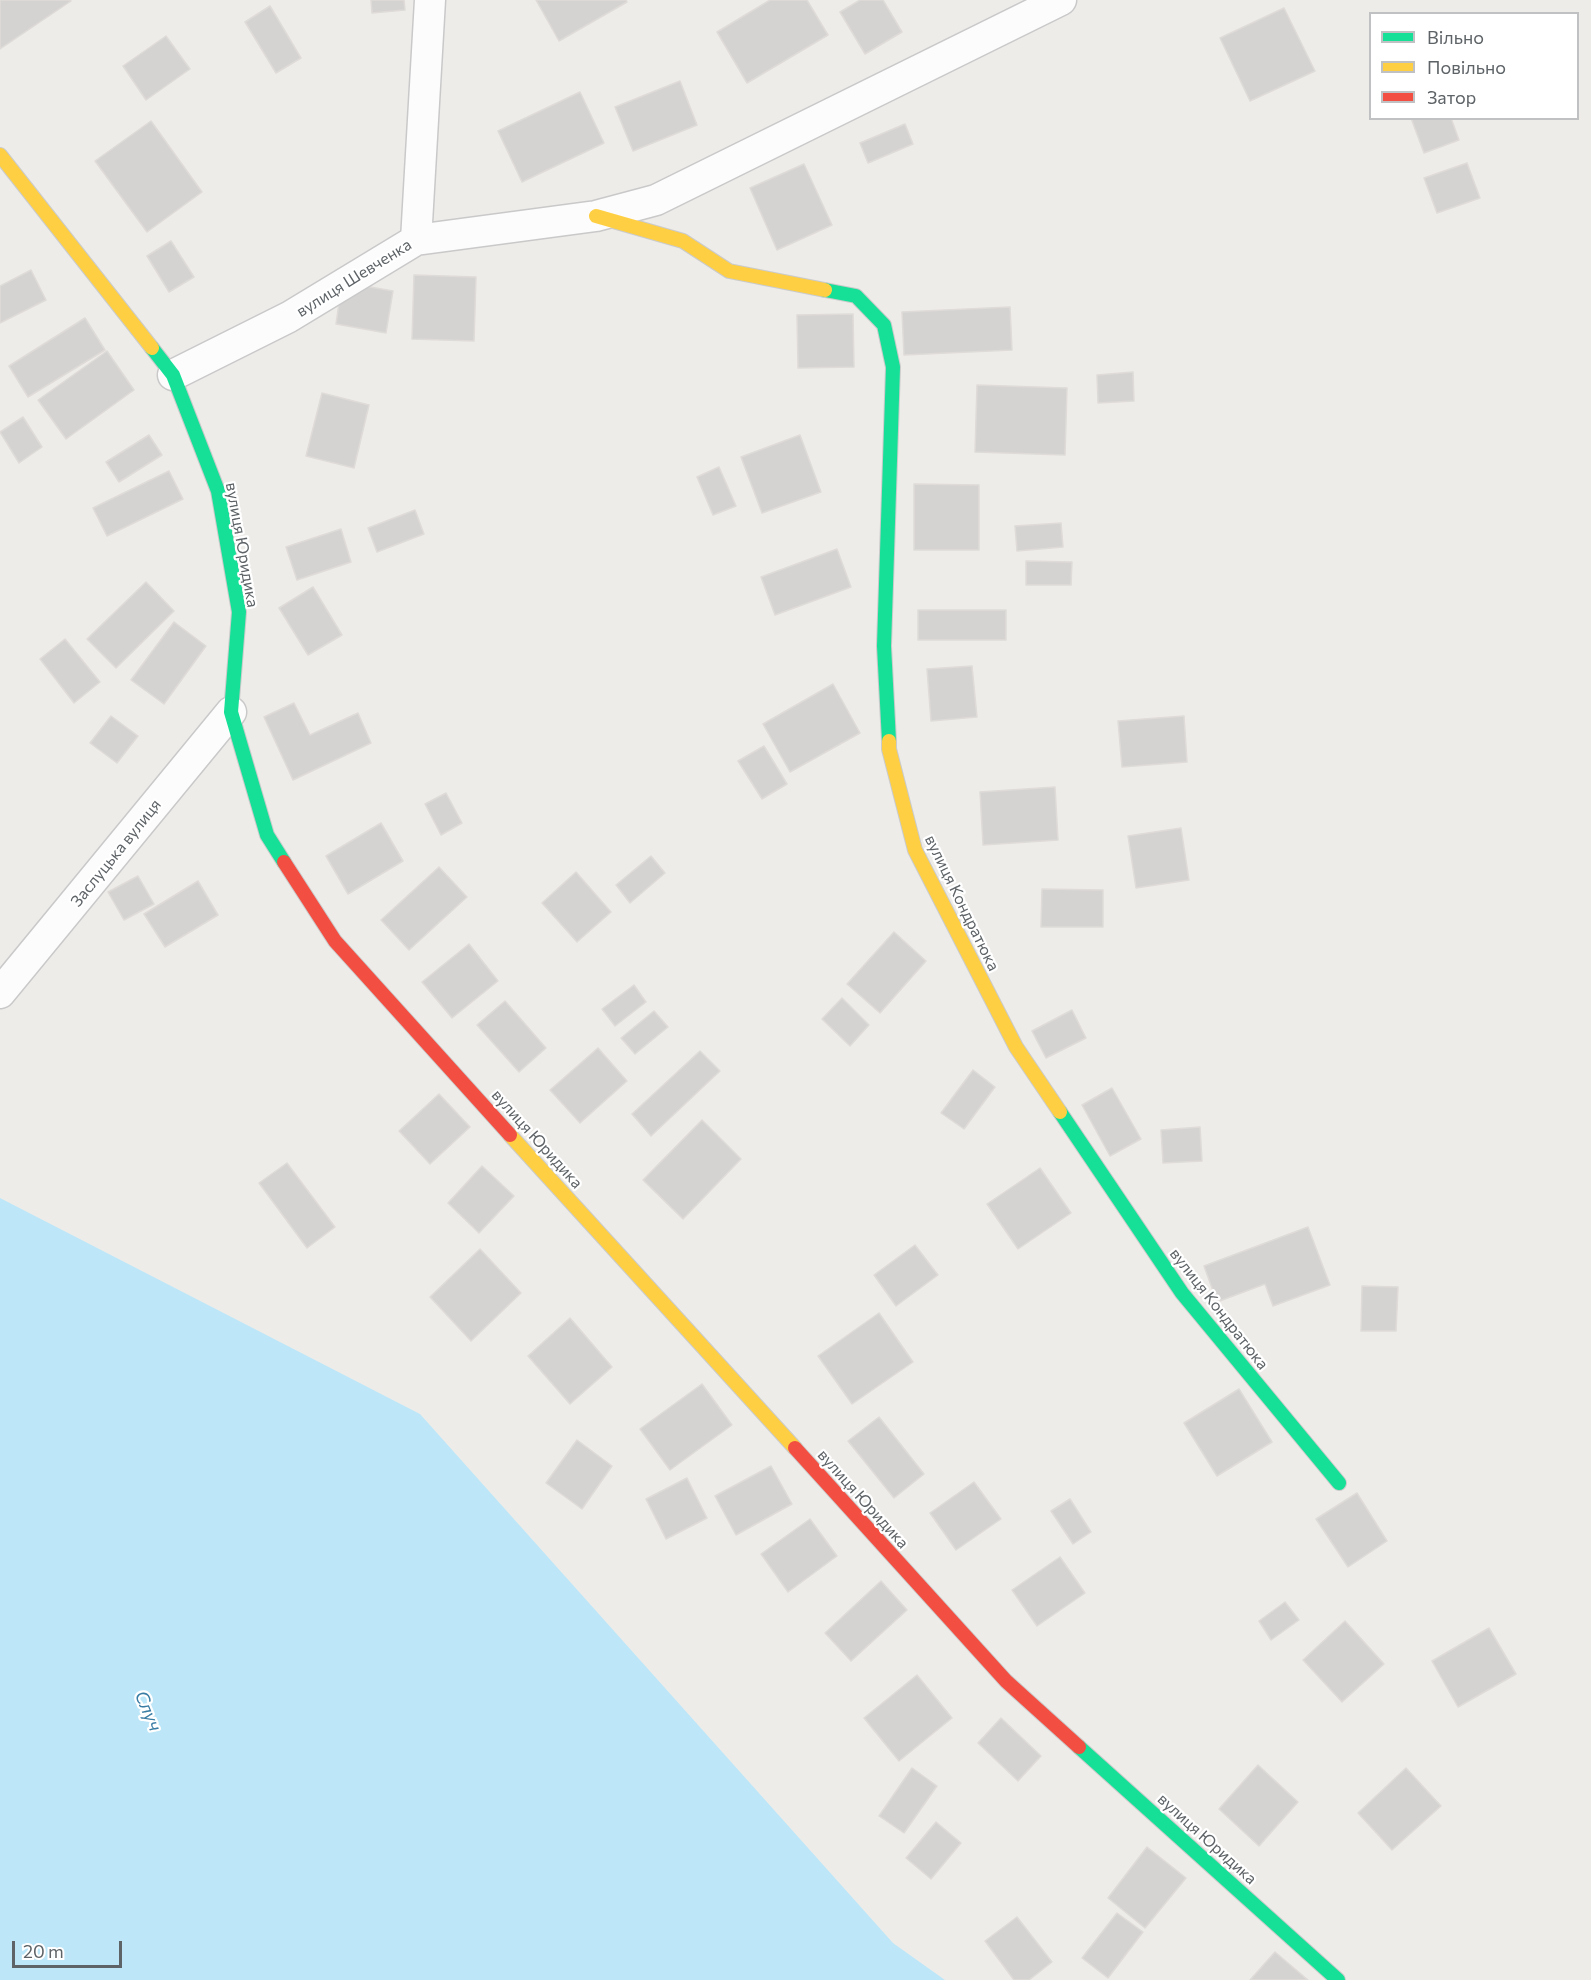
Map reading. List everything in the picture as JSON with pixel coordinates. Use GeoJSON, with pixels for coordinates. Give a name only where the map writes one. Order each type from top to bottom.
{"type":"FeatureCollection","features":[{"type":"Feature","properties":{"kind":"street","name":"вулиця Шевченка"},"geometry":{"type":"LineString","coordinates":[[173,375],[289,317],[416,240],[430,0]]}},
{"type":"Feature","properties":{"kind":"street"},"geometry":{"type":"LineString","coordinates":[[416,240],[596,216],[656,200],[1060,0]]}},
{"type":"Feature","properties":{"kind":"street","name":"вулиця Юридика"},"geometry":{"type":"LineString","coordinates":[[0,155],[173,375],[218,491],[236,590],[239,612],[231,712],[267,834],[335,941],[1006,1681],[1338,1980]]}},
{"type":"Feature","properties":{"kind":"street","name":"вулиця Кондратюка"},"geometry":{"type":"LineString","coordinates":[[596,216],[682,241],[729,271],[856,296],[884,325],[893,367],[884,646],[890,748],[915,850],[1016,1047],[1029,1067],[1182,1293],[1339,1483]]}},
{"type":"Feature","properties":{"kind":"street","name":"Заслуцька вулиця"},"geometry":{"type":"LineString","coordinates":[[0,993],[231,712]]}},
{"type":"Feature","properties":{"kind":"water","name":"Случ"},"geometry":{"type":"Polygon","coordinates":[[[0,1198],[420,1414],[893,1943],[945,1980],[0,1980],[0,1198]]]}},
{"type":"Feature","properties":{"kind":"building"},"geometry":{"type":"Polygon","coordinates":[[[0,0],[70,0],[71,1],[0,49],[0,0]]]}},
{"type":"Feature","properties":{"kind":"building"},"geometry":{"type":"Polygon","coordinates":[[[371,0],[404,0],[405,10],[372,13],[371,0]]]}},
{"type":"Feature","properties":{"kind":"building"},"geometry":{"type":"Polygon","coordinates":[[[536,0],[626,0],[627,2],[559,41],[536,0]]]}},
{"type":"Feature","properties":{"kind":"building"},"geometry":{"type":"Polygon","coordinates":[[[770,0],[807,0],[828,35],[747,83],[717,32],[770,0]]]}},
{"type":"Feature","properties":{"kind":"building"},"geometry":{"type":"Polygon","coordinates":[[[860,0],[883,0],[902,32],[865,54],[840,12],[860,0]]]}},
{"type":"Feature","properties":{"kind":"building"},"geometry":{"type":"Polygon","coordinates":[[[270,6],[301,58],[276,73],[245,22],[270,6]]]}},
{"type":"Feature","properties":{"kind":"building"},"geometry":{"type":"Polygon","coordinates":[[[1284,8],[1315,71],[1250,101],[1220,38],[1284,8]]]}},
{"type":"Feature","properties":{"kind":"building"},"geometry":{"type":"Polygon","coordinates":[[[166,36],[190,69],[146,100],[123,66],[166,36]]]}},
{"type":"Feature","properties":{"kind":"building"},"geometry":{"type":"Polygon","coordinates":[[[680,81],[697,125],[633,151],[615,107],[680,81]]]}},
{"type":"Feature","properties":{"kind":"building"},"geometry":{"type":"Polygon","coordinates":[[[580,92],[604,143],[522,182],[498,131],[580,92]]]}},
{"type":"Feature","properties":{"kind":"building"},"geometry":{"type":"Polygon","coordinates":[[[1412,120],[1452,120],[1459,140],[1424,153],[1412,120]]]}},
{"type":"Feature","properties":{"kind":"building"},"geometry":{"type":"Polygon","coordinates":[[[151,121],[202,192],[147,232],[95,161],[151,121]]]}},
{"type":"Feature","properties":{"kind":"building"},"geometry":{"type":"Polygon","coordinates":[[[905,124],[913,144],[868,163],[860,143],[905,124]]]}},
{"type":"Feature","properties":{"kind":"building"},"geometry":{"type":"Polygon","coordinates":[[[1467,163],[1480,198],[1437,213],[1424,178],[1467,163]]]}},
{"type":"Feature","properties":{"kind":"building"},"geometry":{"type":"Polygon","coordinates":[[[804,164],[832,225],[777,250],[750,188],[804,164]]]}},
{"type":"Feature","properties":{"kind":"building"},"geometry":{"type":"Polygon","coordinates":[[[171,241],[194,277],[169,292],[147,256],[171,241]]]}},
{"type":"Feature","properties":{"kind":"building"},"geometry":{"type":"Polygon","coordinates":[[[31,270],[46,300],[0,323],[0,286],[31,270]]]}},
{"type":"Feature","properties":{"kind":"building"},"geometry":{"type":"Polygon","coordinates":[[[414,275],[476,277],[474,341],[412,339],[414,275]]]}},
{"type":"Feature","properties":{"kind":"building"},"geometry":{"type":"Polygon","coordinates":[[[342,282],[393,291],[386,333],[336,324],[342,282]]]}},
{"type":"Feature","properties":{"kind":"building"},"geometry":{"type":"Polygon","coordinates":[[[1010,307],[1012,350],[904,355],[902,312],[1010,307]]]}},
{"type":"Feature","properties":{"kind":"building"},"geometry":{"type":"Polygon","coordinates":[[[853,314],[854,367],[798,368],[797,315],[853,314]]]}},
{"type":"Feature","properties":{"kind":"building"},"geometry":{"type":"Polygon","coordinates":[[[85,318],[105,350],[28,397],[9,366],[85,318]]]}},
{"type":"Feature","properties":{"kind":"building"},"geometry":{"type":"Polygon","coordinates":[[[107,351],[134,390],[66,439],[38,400],[107,351]]]}},
{"type":"Feature","properties":{"kind":"building"},"geometry":{"type":"Polygon","coordinates":[[[1133,372],[1134,401],[1098,403],[1097,375],[1133,372]]]}},
{"type":"Feature","properties":{"kind":"building"},"geometry":{"type":"Polygon","coordinates":[[[977,385],[1067,388],[1065,455],[975,452],[977,385]]]}},
{"type":"Feature","properties":{"kind":"building"},"geometry":{"type":"Polygon","coordinates":[[[322,393],[369,405],[354,468],[306,456],[322,393]]]}},
{"type":"Feature","properties":{"kind":"building"},"geometry":{"type":"Polygon","coordinates":[[[23,417],[42,447],[19,463],[0,432],[23,417]]]}},
{"type":"Feature","properties":{"kind":"building"},"geometry":{"type":"Polygon","coordinates":[[[149,435],[162,455],[119,482],[106,462],[149,435]]]}},
{"type":"Feature","properties":{"kind":"building"},"geometry":{"type":"Polygon","coordinates":[[[800,435],[821,492],[762,513],[741,457],[800,435]]]}},
{"type":"Feature","properties":{"kind":"building"},"geometry":{"type":"Polygon","coordinates":[[[719,467],[736,506],[713,515],[697,477],[719,467]]]}},
{"type":"Feature","properties":{"kind":"building"},"geometry":{"type":"Polygon","coordinates":[[[169,471],[183,499],[107,536],[93,508],[169,471]]]}},
{"type":"Feature","properties":{"kind":"building"},"geometry":{"type":"Polygon","coordinates":[[[914,484],[979,485],[979,550],[914,550],[914,484]]]}},
{"type":"Feature","properties":{"kind":"building"},"geometry":{"type":"Polygon","coordinates":[[[415,510],[424,534],[377,552],[368,528],[415,510]]]}},
{"type":"Feature","properties":{"kind":"building"},"geometry":{"type":"Polygon","coordinates":[[[1061,523],[1063,547],[1017,551],[1015,526],[1061,523]]]}},
{"type":"Feature","properties":{"kind":"building"},"geometry":{"type":"Polygon","coordinates":[[[341,529],[351,562],[297,580],[286,547],[341,529]]]}},
{"type":"Feature","properties":{"kind":"building"},"geometry":{"type":"Polygon","coordinates":[[[837,549],[851,587],[775,615],[761,577],[837,549]]]}},
{"type":"Feature","properties":{"kind":"building"},"geometry":{"type":"Polygon","coordinates":[[[1026,561],[1072,562],[1071,585],[1026,585],[1026,561]]]}},
{"type":"Feature","properties":{"kind":"building"},"geometry":{"type":"Polygon","coordinates":[[[146,582],[174,611],[116,668],[87,639],[146,582]]]}},
{"type":"Feature","properties":{"kind":"building"},"geometry":{"type":"Polygon","coordinates":[[[313,587],[342,635],[308,655],[279,608],[313,587]]]}},
{"type":"Feature","properties":{"kind":"building"},"geometry":{"type":"Polygon","coordinates":[[[918,610],[1006,610],[1006,640],[918,640],[918,610]]]}},
{"type":"Feature","properties":{"kind":"building"},"geometry":{"type":"Polygon","coordinates":[[[174,622],[206,646],[164,704],[131,680],[174,622]]]}},
{"type":"Feature","properties":{"kind":"building"},"geometry":{"type":"Polygon","coordinates":[[[65,639],[100,682],[74,703],[40,659],[65,639]]]}},
{"type":"Feature","properties":{"kind":"building"},"geometry":{"type":"Polygon","coordinates":[[[972,666],[977,717],[931,721],[927,669],[972,666]]]}},
{"type":"Feature","properties":{"kind":"building"},"geometry":{"type":"Polygon","coordinates":[[[833,684],[860,733],[790,772],[763,724],[833,684]]]}},
{"type":"Feature","properties":{"kind":"building"},"geometry":{"type":"Polygon","coordinates":[[[294,703],[310,735],[358,713],[371,743],[293,780],[264,717],[294,703]]]}},
{"type":"Feature","properties":{"kind":"building"},"geometry":{"type":"Polygon","coordinates":[[[111,716],[138,736],[117,763],[90,743],[111,716]]]}},
{"type":"Feature","properties":{"kind":"building"},"geometry":{"type":"Polygon","coordinates":[[[1184,716],[1187,762],[1122,767],[1118,721],[1184,716]]]}},
{"type":"Feature","properties":{"kind":"building"},"geometry":{"type":"Polygon","coordinates":[[[764,746],[787,784],[762,799],[738,761],[764,746]]]}},
{"type":"Feature","properties":{"kind":"building"},"geometry":{"type":"Polygon","coordinates":[[[1055,787],[1058,840],[983,845],[980,792],[1055,787]]]}},
{"type":"Feature","properties":{"kind":"building"},"geometry":{"type":"Polygon","coordinates":[[[446,793],[462,823],[441,835],[425,804],[446,793]]]}},
{"type":"Feature","properties":{"kind":"building"},"geometry":{"type":"Polygon","coordinates":[[[381,823],[403,861],[348,894],[326,856],[381,823]]]}},
{"type":"Feature","properties":{"kind":"building"},"geometry":{"type":"Polygon","coordinates":[[[1181,828],[1189,880],[1136,888],[1128,836],[1181,828]]]}},
{"type":"Feature","properties":{"kind":"building"},"geometry":{"type":"Polygon","coordinates":[[[651,856],[665,873],[630,903],[616,885],[651,856]]]}},
{"type":"Feature","properties":{"kind":"building"},"geometry":{"type":"Polygon","coordinates":[[[439,867],[467,897],[409,950],[381,920],[439,867]]]}},
{"type":"Feature","properties":{"kind":"building"},"geometry":{"type":"Polygon","coordinates":[[[576,872],[611,912],[577,942],[542,903],[576,872]]]}},
{"type":"Feature","properties":{"kind":"building"},"geometry":{"type":"Polygon","coordinates":[[[138,876],[154,904],[124,920],[108,892],[138,876]]]}},
{"type":"Feature","properties":{"kind":"building"},"geometry":{"type":"Polygon","coordinates":[[[198,881],[218,915],[165,947],[144,914],[198,881]]]}},
{"type":"Feature","properties":{"kind":"building"},"geometry":{"type":"Polygon","coordinates":[[[1042,889],[1103,890],[1103,927],[1041,927],[1042,889]]]}},
{"type":"Feature","properties":{"kind":"building"},"geometry":{"type":"Polygon","coordinates":[[[894,932],[926,961],[880,1013],[847,984],[894,932]]]}},
{"type":"Feature","properties":{"kind":"building"},"geometry":{"type":"Polygon","coordinates":[[[469,944],[498,981],[452,1018],[422,982],[469,944]]]}},
{"type":"Feature","properties":{"kind":"building"},"geometry":{"type":"Polygon","coordinates":[[[634,985],[646,1002],[615,1026],[602,1009],[634,985]]]}},
{"type":"Feature","properties":{"kind":"building"},"geometry":{"type":"Polygon","coordinates":[[[842,998],[869,1025],[850,1046],[822,1019],[842,998]]]}},
{"type":"Feature","properties":{"kind":"building"},"geometry":{"type":"Polygon","coordinates":[[[505,1001],[546,1048],[519,1072],[477,1025],[505,1001]]]}},
{"type":"Feature","properties":{"kind":"building"},"geometry":{"type":"Polygon","coordinates":[[[1072,1010],[1086,1038],[1046,1058],[1032,1031],[1072,1010]]]}},
{"type":"Feature","properties":{"kind":"building"},"geometry":{"type":"Polygon","coordinates":[[[654,1011],[668,1027],[635,1054],[621,1038],[654,1011]]]}},
{"type":"Feature","properties":{"kind":"building"},"geometry":{"type":"Polygon","coordinates":[[[598,1048],[627,1081],[580,1123],[550,1090],[598,1048]]]}},
{"type":"Feature","properties":{"kind":"building"},"geometry":{"type":"Polygon","coordinates":[[[700,1051],[720,1071],[651,1136],[632,1114],[700,1051]]]}},
{"type":"Feature","properties":{"kind":"building"},"geometry":{"type":"Polygon","coordinates":[[[973,1070],[995,1087],[964,1129],[941,1113],[973,1070]]]}},
{"type":"Feature","properties":{"kind":"building"},"geometry":{"type":"Polygon","coordinates":[[[1112,1088],[1141,1139],[1110,1156],[1082,1105],[1112,1088]]]}},
{"type":"Feature","properties":{"kind":"building"},"geometry":{"type":"Polygon","coordinates":[[[439,1094],[470,1127],[430,1164],[399,1131],[439,1094]]]}},
{"type":"Feature","properties":{"kind":"building"},"geometry":{"type":"Polygon","coordinates":[[[702,1120],[741,1159],[683,1219],[643,1180],[702,1120]]]}},
{"type":"Feature","properties":{"kind":"building"},"geometry":{"type":"Polygon","coordinates":[[[1200,1127],[1202,1161],[1163,1163],[1161,1130],[1200,1127]]]}},
{"type":"Feature","properties":{"kind":"building"},"geometry":{"type":"Polygon","coordinates":[[[287,1163],[335,1227],[307,1248],[259,1183],[287,1163]]]}},
{"type":"Feature","properties":{"kind":"building"},"geometry":{"type":"Polygon","coordinates":[[[482,1166],[514,1196],[479,1233],[448,1203],[482,1166]]]}},
{"type":"Feature","properties":{"kind":"building"},"geometry":{"type":"Polygon","coordinates":[[[1040,1168],[1071,1213],[1018,1249],[987,1204],[1040,1168]]]}},
{"type":"Feature","properties":{"kind":"building"},"geometry":{"type":"Polygon","coordinates":[[[1308,1227],[1330,1285],[1273,1306],[1265,1284],[1217,1302],[1204,1266],[1308,1227]]]}},
{"type":"Feature","properties":{"kind":"building"},"geometry":{"type":"Polygon","coordinates":[[[915,1245],[938,1275],[896,1306],[874,1275],[915,1245]]]}},
{"type":"Feature","properties":{"kind":"building"},"geometry":{"type":"Polygon","coordinates":[[[480,1249],[521,1293],[471,1341],[430,1297],[480,1249]]]}},
{"type":"Feature","properties":{"kind":"building"},"geometry":{"type":"Polygon","coordinates":[[[1362,1286],[1398,1287],[1396,1331],[1361,1331],[1362,1286]]]}},
{"type":"Feature","properties":{"kind":"building"},"geometry":{"type":"Polygon","coordinates":[[[879,1313],[913,1362],[852,1404],[818,1356],[879,1313]]]}},
{"type":"Feature","properties":{"kind":"building"},"geometry":{"type":"Polygon","coordinates":[[[570,1318],[612,1367],[570,1404],[528,1356],[570,1318]]]}},
{"type":"Feature","properties":{"kind":"building"},"geometry":{"type":"Polygon","coordinates":[[[702,1384],[732,1425],[670,1470],[640,1429],[702,1384]]]}},
{"type":"Feature","properties":{"kind":"building"},"geometry":{"type":"Polygon","coordinates":[[[1239,1389],[1272,1442],[1217,1476],[1184,1423],[1239,1389]]]}},
{"type":"Feature","properties":{"kind":"building"},"geometry":{"type":"Polygon","coordinates":[[[879,1417],[924,1474],[894,1498],[848,1441],[879,1417]]]}},
{"type":"Feature","properties":{"kind":"building"},"geometry":{"type":"Polygon","coordinates":[[[577,1440],[612,1466],[582,1509],[546,1483],[577,1440]]]}},
{"type":"Feature","properties":{"kind":"building"},"geometry":{"type":"Polygon","coordinates":[[[771,1466],[792,1504],[736,1535],[715,1496],[771,1466]]]}},
{"type":"Feature","properties":{"kind":"building"},"geometry":{"type":"Polygon","coordinates":[[[687,1478],[707,1518],[666,1539],[646,1499],[687,1478]]]}},
{"type":"Feature","properties":{"kind":"building"},"geometry":{"type":"Polygon","coordinates":[[[974,1482],[1001,1519],[956,1550],[930,1513],[974,1482]]]}},
{"type":"Feature","properties":{"kind":"building"},"geometry":{"type":"Polygon","coordinates":[[[1357,1493],[1387,1541],[1348,1567],[1316,1519],[1357,1493]]]}},
{"type":"Feature","properties":{"kind":"building"},"geometry":{"type":"Polygon","coordinates":[[[1070,1499],[1091,1532],[1073,1544],[1051,1511],[1070,1499]]]}},
{"type":"Feature","properties":{"kind":"building"},"geometry":{"type":"Polygon","coordinates":[[[810,1519],[837,1556],[788,1592],[761,1554],[810,1519]]]}},
{"type":"Feature","properties":{"kind":"building"},"geometry":{"type":"Polygon","coordinates":[[[1060,1557],[1085,1593],[1037,1626],[1012,1590],[1060,1557]]]}},
{"type":"Feature","properties":{"kind":"building"},"geometry":{"type":"Polygon","coordinates":[[[881,1581],[907,1610],[851,1661],[825,1633],[881,1581]]]}},
{"type":"Feature","properties":{"kind":"building"},"geometry":{"type":"Polygon","coordinates":[[[1285,1602],[1299,1620],[1271,1640],[1259,1621],[1285,1602]]]}},
{"type":"Feature","properties":{"kind":"building"},"geometry":{"type":"Polygon","coordinates":[[[1345,1621],[1384,1664],[1342,1702],[1303,1660],[1345,1621]]]}},
{"type":"Feature","properties":{"kind":"building"},"geometry":{"type":"Polygon","coordinates":[[[1489,1628],[1516,1674],[1458,1707],[1432,1661],[1489,1628]]]}},
{"type":"Feature","properties":{"kind":"building"},"geometry":{"type":"Polygon","coordinates":[[[917,1675],[952,1718],[899,1761],[864,1718],[917,1675]]]}},
{"type":"Feature","properties":{"kind":"building"},"geometry":{"type":"Polygon","coordinates":[[[1001,1718],[1041,1756],[1018,1781],[978,1743],[1001,1718]]]}},
{"type":"Feature","properties":{"kind":"building"},"geometry":{"type":"Polygon","coordinates":[[[1258,1765],[1298,1802],[1259,1846],[1219,1809],[1258,1765]]]}},
{"type":"Feature","properties":{"kind":"building"},"geometry":{"type":"Polygon","coordinates":[[[912,1768],[937,1786],[904,1833],[879,1816],[912,1768]]]}},
{"type":"Feature","properties":{"kind":"building"},"geometry":{"type":"Polygon","coordinates":[[[1406,1768],[1441,1806],[1392,1850],[1358,1813],[1406,1768]]]}},
{"type":"Feature","properties":{"kind":"building"},"geometry":{"type":"Polygon","coordinates":[[[936,1822],[961,1843],[931,1879],[906,1858],[936,1822]]]}},
{"type":"Feature","properties":{"kind":"building"},"geometry":{"type":"Polygon","coordinates":[[[1147,1847],[1186,1878],[1145,1928],[1108,1898],[1147,1847]]]}},
{"type":"Feature","properties":{"kind":"building"},"geometry":{"type":"Polygon","coordinates":[[[1117,1913],[1143,1932],[1108,1978],[1082,1958],[1117,1913]]]}},
{"type":"Feature","properties":{"kind":"building"},"geometry":{"type":"Polygon","coordinates":[[[1017,1917],[1052,1962],[1029,1980],[1014,1980],[985,1941],[1017,1917]]]}},
{"type":"Feature","properties":{"kind":"building"},"geometry":{"type":"Polygon","coordinates":[[[1275,1952],[1308,1980],[1250,1980],[1275,1952]]]}},
{"type":"Feature","properties":{"kind":"traffic: fast"},"geometry":{"type":"LineString","coordinates":[[825,290],[856,296],[884,325],[893,367],[884,646],[889,741]]}},
{"type":"Feature","properties":{"kind":"traffic: fast"},"geometry":{"type":"LineString","coordinates":[[152,348],[173,375],[218,491],[239,612],[231,712],[267,835],[284,862]]}},
{"type":"Feature","properties":{"kind":"traffic: fast"},"geometry":{"type":"LineString","coordinates":[[1060,1112],[1182,1293],[1339,1483]]}},
{"type":"Feature","properties":{"kind":"traffic: fast"},"geometry":{"type":"LineString","coordinates":[[1079,1747],[1338,1980]]}},
{"type":"Feature","properties":{"kind":"traffic: slow"},"geometry":{"type":"LineString","coordinates":[[0,155],[152,348]]}},
{"type":"Feature","properties":{"kind":"traffic: slow"},"geometry":{"type":"LineString","coordinates":[[596,216],[683,241],[729,271],[825,290]]}},
{"type":"Feature","properties":{"kind":"traffic: slow"},"geometry":{"type":"LineString","coordinates":[[889,741],[889,749],[915,850],[1016,1047],[1060,1112]]}},
{"type":"Feature","properties":{"kind":"traffic: slow"},"geometry":{"type":"LineString","coordinates":[[510,1135],[795,1448]]}},
{"type":"Feature","properties":{"kind":"traffic: jam"},"geometry":{"type":"LineString","coordinates":[[284,862],[335,941],[510,1135]]}},
{"type":"Feature","properties":{"kind":"traffic: jam"},"geometry":{"type":"LineString","coordinates":[[795,1448],[1006,1681],[1079,1747]]}}]}
